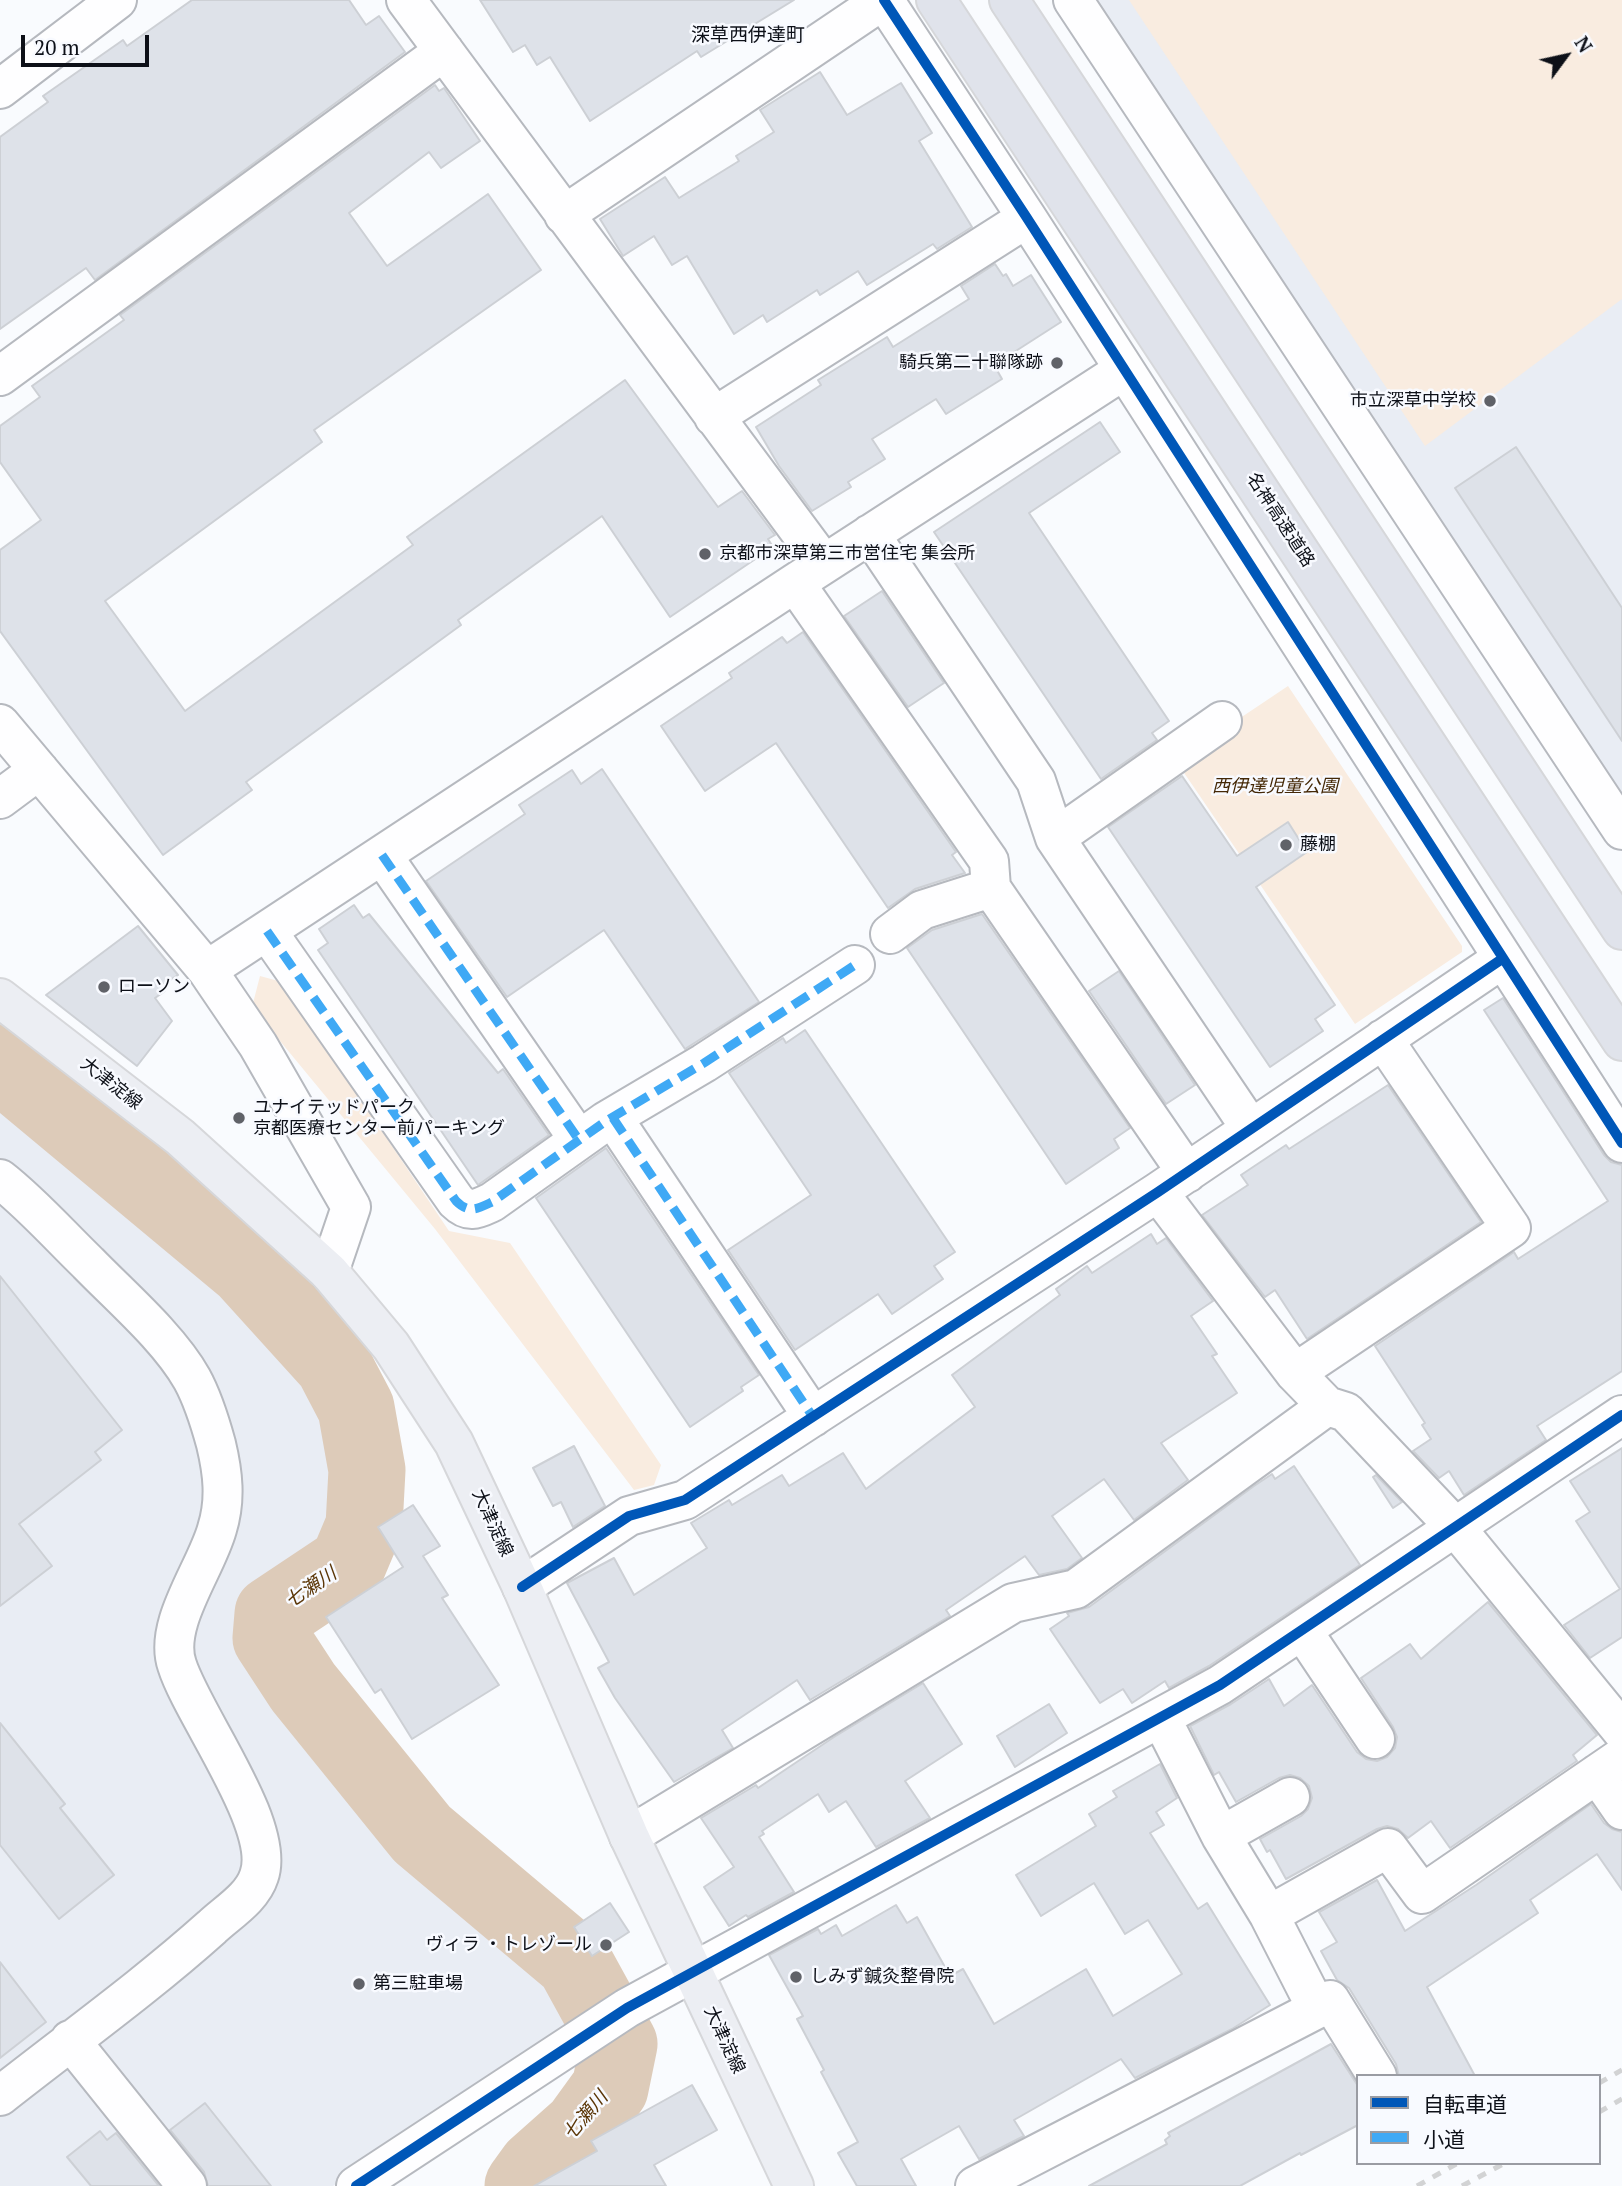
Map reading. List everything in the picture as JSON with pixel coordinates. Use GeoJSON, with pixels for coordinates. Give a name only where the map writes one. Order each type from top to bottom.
{"type":"FeatureCollection","features":[{"type":"Feature","properties":{"kind":"highway","name":"名神高速道路"},"geometry":{"type":"LineString","coordinates":[[936,0],[1622,1041]]}},
{"type":"Feature","properties":{"kind":"highway"},"geometry":{"type":"LineString","coordinates":[[1009,0],[1622,930]]}},
{"type":"Feature","properties":{"kind":"main road","name":"大津淀線"},"geometry":{"type":"LineString","coordinates":[[0,998],[180,1137],[329,1272],[391,1346],[454,1443],[522,1587],[629,1836],[794,2186]]}},
{"type":"Feature","properties":{"kind":"street"},"geometry":{"type":"LineString","coordinates":[[0,89],[117,0]]}},
{"type":"Feature","properties":{"kind":"street"},"geometry":{"type":"LineString","coordinates":[[564,215],[884,0],[1622,1143]]}},
{"type":"Feature","properties":{"kind":"street"},"geometry":{"type":"LineString","coordinates":[[1073,0],[1622,830]]}},
{"type":"Feature","properties":{"kind":"street"},"geometry":{"type":"LineString","coordinates":[[408,1],[714,417],[989,861],[991,888],[1172,1182],[1295,1373],[1327,1406],[1346,1412],[1457,1528],[1622,1731]]}},
{"type":"Feature","properties":{"kind":"street"},"geometry":{"type":"LineString","coordinates":[[0,376],[443,51]]}},
{"type":"Feature","properties":{"kind":"street"},"geometry":{"type":"LineString","coordinates":[[714,417],[1027,218]]}},
{"type":"Feature","properties":{"kind":"street"},"geometry":{"type":"LineString","coordinates":[[207,970],[1124,370]]}},
{"type":"Feature","properties":{"kind":"street"},"geometry":{"type":"LineString","coordinates":[[870,534],[1036,781],[1055,838],[1251,1129]]}},
{"type":"Feature","properties":{"kind":"street"},"geometry":{"type":"LineString","coordinates":[[1055,838],[1222,721]]}},
{"type":"Feature","properties":{"kind":"street"},"geometry":{"type":"LineString","coordinates":[[0,724],[207,970],[258,1045],[351,1207],[329,1272]]}},
{"type":"Feature","properties":{"kind":"street"},"geometry":{"type":"LineString","coordinates":[[0,799],[40,770]]}},
{"type":"Feature","properties":{"kind":"street"},"geometry":{"type":"LineString","coordinates":[[382,855],[579,1140]]}},
{"type":"Feature","properties":{"kind":"street"},"geometry":{"type":"LineString","coordinates":[[890,934],[922,910],[991,888]]}},
{"type":"Feature","properties":{"kind":"street"},"geometry":{"type":"LineString","coordinates":[[267,932],[464,1208],[474,1210],[492,1202],[579,1140],[855,965]]}},
{"type":"Feature","properties":{"kind":"street"},"geometry":{"type":"LineString","coordinates":[[522,1587],[629,1516],[685,1500],[1172,1182],[1502,959]]}},
{"type":"Feature","properties":{"kind":"street"},"geometry":{"type":"LineString","coordinates":[[1295,1373],[1511,1228],[1383,1039]]}},
{"type":"Feature","properties":{"kind":"street"},"geometry":{"type":"LineString","coordinates":[[613,1118],[813,1416]]}},
{"type":"Feature","properties":{"kind":"street"},"geometry":{"type":"LineString","coordinates":[[0,1180],[52,1227],[174,1354],[193,1380],[210,1421],[224,1497],[212,1545],[177,1626],[175,1662],[232,1775],[262,1847],[258,1878],[246,1896],[187,1949],[0,2096]]}},
{"type":"Feature","properties":{"kind":"street"},"geometry":{"type":"LineString","coordinates":[[629,1836],[1013,1603],[1076,1590],[1327,1406]]}},
{"type":"Feature","properties":{"kind":"street"},"geometry":{"type":"LineString","coordinates":[[356,2186],[627,2008],[1220,1685],[1622,1415]]}},
{"type":"Feature","properties":{"kind":"street"},"geometry":{"type":"LineString","coordinates":[[1302,1630],[1375,1739]]}},
{"type":"Feature","properties":{"kind":"street"},"geometry":{"type":"LineString","coordinates":[[1161,1718],[1221,1836],[1269,1915],[1317,2009]]}},
{"type":"Feature","properties":{"kind":"street"},"geometry":{"type":"LineString","coordinates":[[1269,1915],[1388,1848],[1422,1894],[1610,1766],[1622,1810]]}},
{"type":"Feature","properties":{"kind":"street"},"geometry":{"type":"LineString","coordinates":[[1221,1836],[1290,1797]]}},
{"type":"Feature","properties":{"kind":"street"},"geometry":{"type":"LineString","coordinates":[[975,2186],[1330,2000],[1376,2074]]}},
{"type":"Feature","properties":{"kind":"street"},"geometry":{"type":"LineString","coordinates":[[70,2040],[187,2186]]}},
{"type":"Feature","properties":{"kind":"shaded area","name":"市立深草中学校"},"geometry":{"type":"Polygon","coordinates":[[[1093,0],[1622,0],[1622,803],[1093,0]]]}},
{"type":"Feature","properties":{"kind":"shaded area"},"geometry":{"type":"Polygon","coordinates":[[[0,1085],[254,1289],[331,1383],[354,1528],[344,1550],[272,1604],[263,1641],[394,1834],[418,1855],[491,1905],[569,1970],[593,2008],[333,2186],[0,2186],[0,1085]]]}},
{"type":"Feature","properties":{"kind":"green space","name":"市立深草中学校"},"geometry":{"type":"Polygon","coordinates":[[[1129,0],[1622,0],[1622,299],[1425,446],[1129,0]]]}},
{"type":"Feature","properties":{"kind":"green space","name":"西伊達児童公園"},"geometry":{"type":"Polygon","coordinates":[[[1288,686],[1462,946],[1462,952],[1355,1024],[1176,761],[1288,686]]]}},
{"type":"Feature","properties":{"kind":"green space"},"geometry":{"type":"Polygon","coordinates":[[[260,976],[282,982],[449,1231],[510,1243],[661,1465],[654,1485],[634,1490],[435,1229],[252,1007],[260,976]]]}},
{"type":"Feature","properties":{"kind":"building"},"geometry":{"type":"Polygon","coordinates":[[[192,0],[349,0],[366,25],[379,16],[405,52],[95,280],[86,268],[0,329],[0,137],[48,102],[43,96],[123,40],[127,46],[192,0]]]}},
{"type":"Feature","properties":{"kind":"building"},"geometry":{"type":"Polygon","coordinates":[[[480,0],[794,0],[701,57],[697,51],[590,121],[550,57],[537,65],[525,45],[513,52],[480,0]]]}},
{"type":"Feature","properties":{"kind":"building"},"geometry":{"type":"Polygon","coordinates":[[[820,72],[847,115],[901,83],[932,133],[919,141],[972,227],[937,249],[933,244],[867,285],[858,271],[820,295],[817,290],[767,322],[763,315],[734,334],[687,256],[672,265],[654,236],[623,256],[600,219],[665,177],[679,198],[739,161],[736,156],[774,132],[760,110],[820,72]]]}},
{"type":"Feature","properties":{"kind":"building"},"geometry":{"type":"Polygon","coordinates":[[[435,85],[439,91],[444,88],[480,141],[441,168],[429,152],[349,213],[387,266],[488,194],[541,270],[314,430],[322,442],[105,601],[185,711],[413,545],[407,537],[625,380],[718,507],[742,491],[775,535],[768,539],[773,547],[670,617],[602,516],[458,620],[461,625],[246,782],[252,790],[163,855],[0,631],[0,550],[41,520],[0,462],[0,426],[40,397],[32,386],[124,320],[120,315],[435,85]]]}},
{"type":"Feature","properties":{"kind":"building"},"geometry":{"type":"Polygon","coordinates":[[[995,264],[1003,276],[1006,274],[1013,286],[1031,275],[1061,322],[994,365],[1002,379],[946,414],[936,399],[872,439],[885,459],[848,482],[851,487],[812,511],[779,466],[756,427],[821,385],[818,380],[887,337],[893,347],[969,299],[961,286],[995,264]]]}},
{"type":"Feature","properties":{"kind":"building"},"geometry":{"type":"Polygon","coordinates":[[[1100,422],[1120,452],[1029,513],[1169,721],[1152,733],[1157,740],[1101,779],[934,532],[1100,422]]]}},
{"type":"Feature","properties":{"kind":"building"},"geometry":{"type":"Polygon","coordinates":[[[1516,447],[1622,608],[1622,741],[1455,488],[1516,447]]]}},
{"type":"Feature","properties":{"kind":"building"},"geometry":{"type":"Polygon","coordinates":[[[882,591],[944,683],[908,707],[844,616],[882,591]]]}},
{"type":"Feature","properties":{"kind":"building"},"geometry":{"type":"Polygon","coordinates":[[[803,632],[956,852],[952,855],[965,873],[915,889],[888,908],[776,743],[705,791],[661,726],[732,678],[729,673],[782,637],[787,643],[803,632]]]}},
{"type":"Feature","properties":{"kind":"building"},"geometry":{"type":"Polygon","coordinates":[[[602,769],[759,1002],[685,1049],[604,930],[507,997],[426,881],[525,814],[519,805],[572,770],[581,784],[602,769]]]}},
{"type":"Feature","properties":{"kind":"building"},"geometry":{"type":"Polygon","coordinates":[[[1182,776],[1237,856],[1288,822],[1307,852],[1256,887],[1335,1005],[1315,1019],[1323,1031],[1270,1067],[1108,827],[1182,776]]]}},
{"type":"Feature","properties":{"kind":"building"},"geometry":{"type":"Polygon","coordinates":[[[354,905],[363,918],[369,914],[498,1073],[503,1069],[549,1135],[478,1185],[318,950],[328,943],[319,929],[354,905]]]}},
{"type":"Feature","properties":{"kind":"building"},"geometry":{"type":"Polygon","coordinates":[[[982,914],[1130,1128],[1114,1139],[1119,1148],[1066,1184],[907,948],[932,930],[982,914]]]}},
{"type":"Feature","properties":{"kind":"building"},"geometry":{"type":"Polygon","coordinates":[[[138,926],[178,975],[161,986],[165,991],[155,998],[172,1021],[137,1066],[46,995],[138,926]]]}},
{"type":"Feature","properties":{"kind":"building"},"geometry":{"type":"Polygon","coordinates":[[[1119,971],[1195,1085],[1166,1104],[1089,991],[1119,971]]]}},
{"type":"Feature","properties":{"kind":"building"},"geometry":{"type":"Polygon","coordinates":[[[1503,998],[1604,1155],[1611,1162],[1622,1165],[1622,1371],[1537,1426],[1546,1440],[1464,1495],[1449,1471],[1439,1478],[1413,1451],[1431,1439],[1422,1425],[1425,1423],[1375,1346],[1514,1252],[1518,1259],[1608,1201],[1484,1010],[1503,998]]]}},
{"type":"Feature","properties":{"kind":"building"},"geometry":{"type":"Polygon","coordinates":[[[805,1030],[955,1252],[934,1266],[943,1279],[892,1314],[878,1294],[795,1350],[728,1250],[811,1195],[729,1073],[783,1038],[786,1043],[805,1030]]]}},
{"type":"Feature","properties":{"kind":"building"},"geometry":{"type":"Polygon","coordinates":[[[1388,1085],[1481,1222],[1307,1339],[1275,1290],[1265,1297],[1202,1215],[1248,1185],[1241,1175],[1286,1145],[1289,1149],[1388,1085]]]}},
{"type":"Feature","properties":{"kind":"building"},"geometry":{"type":"Polygon","coordinates":[[[606,1148],[759,1375],[741,1387],[743,1391],[690,1427],[536,1198],[606,1148]]]}},
{"type":"Feature","properties":{"kind":"building"},"geometry":{"type":"Polygon","coordinates":[[[1151,1234],[1157,1244],[1166,1238],[1213,1301],[1191,1316],[1217,1354],[1212,1356],[1237,1393],[1161,1443],[1188,1480],[1134,1520],[1104,1479],[1052,1516],[1082,1558],[1067,1569],[1039,1575],[1025,1556],[946,1610],[950,1616],[810,1700],[797,1680],[722,1730],[733,1748],[674,1782],[615,1698],[598,1668],[609,1662],[567,1583],[614,1558],[634,1595],[707,1548],[691,1523],[729,1500],[732,1505],[782,1475],[789,1486],[843,1453],[866,1489],[975,1407],[952,1375],[1060,1295],[1056,1289],[1087,1266],[1092,1273],[1151,1234]]]}},
{"type":"Feature","properties":{"kind":"building"},"geometry":{"type":"Polygon","coordinates":[[[0,1276],[122,1430],[95,1452],[101,1460],[19,1524],[52,1566],[0,1606],[0,1276]]]}},
{"type":"Feature","properties":{"kind":"building"},"geometry":{"type":"Polygon","coordinates":[[[574,1446],[605,1506],[573,1527],[561,1502],[553,1506],[533,1468],[574,1446]]]}},
{"type":"Feature","properties":{"kind":"building"},"geometry":{"type":"Polygon","coordinates":[[[1622,1448],[1622,1637],[1590,1658],[1564,1625],[1620,1589],[1576,1521],[1590,1512],[1570,1481],[1622,1448]]]}},
{"type":"Feature","properties":{"kind":"building"},"geometry":{"type":"Polygon","coordinates":[[[1294,1466],[1360,1565],[1209,1666],[1169,1688],[1165,1681],[1132,1703],[1123,1689],[1100,1703],[1050,1629],[1069,1616],[1067,1613],[1089,1607],[1254,1486],[1272,1474],[1275,1479],[1294,1466]]]}},
{"type":"Feature","properties":{"kind":"building"},"geometry":{"type":"Polygon","coordinates":[[[1376,1475],[1402,1502],[1393,1508],[1373,1477],[1376,1475]]]}},
{"type":"Feature","properties":{"kind":"building"},"geometry":{"type":"Polygon","coordinates":[[[413,1505],[440,1546],[423,1556],[448,1595],[442,1598],[499,1685],[412,1739],[381,1689],[375,1693],[326,1617],[403,1567],[378,1527],[413,1505]]]}},
{"type":"Feature","properties":{"kind":"building"},"geometry":{"type":"Polygon","coordinates":[[[1488,1602],[1597,1735],[1573,1755],[1577,1761],[1450,1848],[1431,1821],[1408,1838],[1398,1829],[1387,1826],[1286,1879],[1270,1850],[1267,1852],[1260,1839],[1301,1816],[1308,1809],[1312,1798],[1309,1786],[1300,1778],[1290,1775],[1279,1778],[1236,1802],[1219,1772],[1214,1775],[1190,1726],[1269,1679],[1284,1706],[1312,1685],[1357,1752],[1366,1759],[1377,1761],[1387,1757],[1395,1748],[1397,1737],[1361,1678],[1410,1644],[1421,1659],[1488,1602]]]}},
{"type":"Feature","properties":{"kind":"building"},"geometry":{"type":"Polygon","coordinates":[[[923,1683],[962,1744],[905,1781],[930,1818],[876,1847],[846,1801],[829,1812],[818,1794],[762,1831],[764,1834],[759,1837],[794,1892],[729,1926],[704,1887],[734,1867],[701,1818],[756,1785],[758,1788],[834,1737],[923,1683]]]}},
{"type":"Feature","properties":{"kind":"building"},"geometry":{"type":"Polygon","coordinates":[[[1049,1704],[1067,1733],[1015,1767],[997,1736],[1049,1704]]]}},
{"type":"Feature","properties":{"kind":"building"},"geometry":{"type":"Polygon","coordinates":[[[0,1723],[65,1804],[60,1808],[114,1875],[59,1919],[0,1845],[0,1723]]]}},
{"type":"Feature","properties":{"kind":"building"},"geometry":{"type":"Polygon","coordinates":[[[1160,1764],[1177,1798],[1156,1812],[1164,1825],[1150,1833],[1198,1909],[1207,1903],[1270,2005],[1232,2029],[1135,2078],[1121,2059],[1014,2120],[1024,2136],[979,2159],[959,2126],[901,2159],[916,2186],[857,2186],[838,2153],[858,2142],[797,2019],[803,2016],[769,1955],[818,1929],[821,1934],[836,1925],[842,1936],[896,1905],[907,1923],[917,1917],[950,1976],[963,1969],[994,2024],[1086,1969],[1113,2016],[1182,1974],[1148,1920],[1125,1934],[1094,1883],[1041,1916],[1016,1875],[1096,1826],[1089,1814],[1117,1797],[1113,1791],[1160,1764]]]}},
{"type":"Feature","properties":{"kind":"building"},"geometry":{"type":"Polygon","coordinates":[[[1591,1804],[1604,1823],[1622,1832],[1622,1890],[1597,1854],[1530,1900],[1538,1913],[1427,1987],[1474,2074],[1398,2074],[1396,2064],[1349,1988],[1337,1980],[1321,1951],[1337,1942],[1319,1912],[1377,1880],[1405,1931],[1591,1804]]]}},
{"type":"Feature","properties":{"kind":"building"},"geometry":{"type":"Polygon","coordinates":[[[610,1903],[629,1932],[592,1956],[574,1927],[610,1903]]]}},
{"type":"Feature","properties":{"kind":"building"},"geometry":{"type":"Polygon","coordinates":[[[0,1962],[46,2022],[0,2058],[0,1962]]]}},
{"type":"Feature","properties":{"kind":"building"},"geometry":{"type":"Polygon","coordinates":[[[1331,2044],[1356,2083],[1356,2126],[1240,2186],[1089,2186],[1167,2144],[1165,2140],[1170,2136],[1168,2133],[1331,2044]]]}},
{"type":"Feature","properties":{"kind":"building"},"geometry":{"type":"Polygon","coordinates":[[[692,2085],[717,2130],[654,2165],[666,2186],[534,2186],[597,2151],[591,2141],[692,2085]]]}},
{"type":"Feature","properties":{"kind":"building"},"geometry":{"type":"Polygon","coordinates":[[[205,2103],[271,2186],[208,2186],[204,2172],[170,2130],[205,2103]]]}},
{"type":"Feature","properties":{"kind":"building"},"geometry":{"type":"Polygon","coordinates":[[[100,2131],[107,2140],[116,2133],[159,2186],[91,2186],[67,2157],[100,2131]]]}},
{"type":"Feature","properties":{"kind":"waterway","name":"七瀬川"},"geometry":{"type":"LineString","coordinates":[[0,1063],[246,1268],[333,1364],[356,1408],[367,1470],[364,1526],[348,1564],[273,1614],[271,1638],[303,1687],[422,1834],[574,1962],[619,2044],[610,2088],[581,2128],[536,2168],[523,2186]]}},
{"type":"Feature","properties":{"kind":"railway"},"geometry":{"type":"LineString","coordinates":[[1601,2082],[1622,2070]]}},
{"type":"Feature","properties":{"kind":"railway"},"geometry":{"type":"LineString","coordinates":[[1601,2111],[1622,2099]]}},
{"type":"Feature","properties":{"kind":"railway"},"geometry":{"type":"LineString","coordinates":[[1417,2186],[1454,2165]]}},
{"type":"Feature","properties":{"kind":"railway"},"geometry":{"type":"LineString","coordinates":[[1462,2186],[1501,2165]]}},
{"type":"Feature","properties":{"kind":"marked path"},"geometry":{"type":"LineString","coordinates":[[382,855],[579,1140]]}},
{"type":"Feature","properties":{"kind":"marked path"},"geometry":{"type":"LineString","coordinates":[[267,931],[456,1201],[469,1209],[492,1202],[606,1121],[704,1063],[855,965]]}},
{"type":"Feature","properties":{"kind":"marked path"},"geometry":{"type":"LineString","coordinates":[[613,1118],[813,1417]]}},
{"type":"Feature","properties":{"kind":"cycle path"},"geometry":{"type":"LineString","coordinates":[[884,0],[1622,1143]]}},
{"type":"Feature","properties":{"kind":"cycle path"},"geometry":{"type":"LineString","coordinates":[[522,1587],[629,1516],[685,1500],[1158,1192],[1502,959]]}},
{"type":"Feature","properties":{"kind":"cycle path"},"geometry":{"type":"LineString","coordinates":[[356,2186],[627,2008],[1220,1685],[1622,1415]]}},
{"type":"Feature","properties":{"kind":"place","name":"騎兵第二十聯隊跡"},"geometry":{"type":"Point","coordinates":[1057,363]}},
{"type":"Feature","properties":{"kind":"place","name":"市立深草中学校"},"geometry":{"type":"Point","coordinates":[1490,401]}},
{"type":"Feature","properties":{"kind":"place","name":"京都市深草第三市営住宅 集会所"},"geometry":{"type":"Point","coordinates":[705,554]}},
{"type":"Feature","properties":{"kind":"place","name":"藤棚"},"geometry":{"type":"Point","coordinates":[1286,845]}},
{"type":"Feature","properties":{"kind":"place","name":"ローソン"},"geometry":{"type":"Point","coordinates":[104,987]}},
{"type":"Feature","properties":{"kind":"place","name":"ユナイテッドパーク 京都医療センター前パーキング"},"geometry":{"type":"Point","coordinates":[239,1118]}},
{"type":"Feature","properties":{"kind":"place","name":"ヴィラ ・トレゾール"},"geometry":{"type":"Point","coordinates":[606,1945]}},
{"type":"Feature","properties":{"kind":"place","name":"しみず鍼灸整骨院"},"geometry":{"type":"Point","coordinates":[796,1977]}},
{"type":"Feature","properties":{"kind":"place","name":"第三駐車場"},"geometry":{"type":"Point","coordinates":[359,1984]}},
{"type":"Feature","properties":{"kind":"district","name":"深草西伊達町"},"geometry":{"type":"Point","coordinates":[748,36]}}]}
